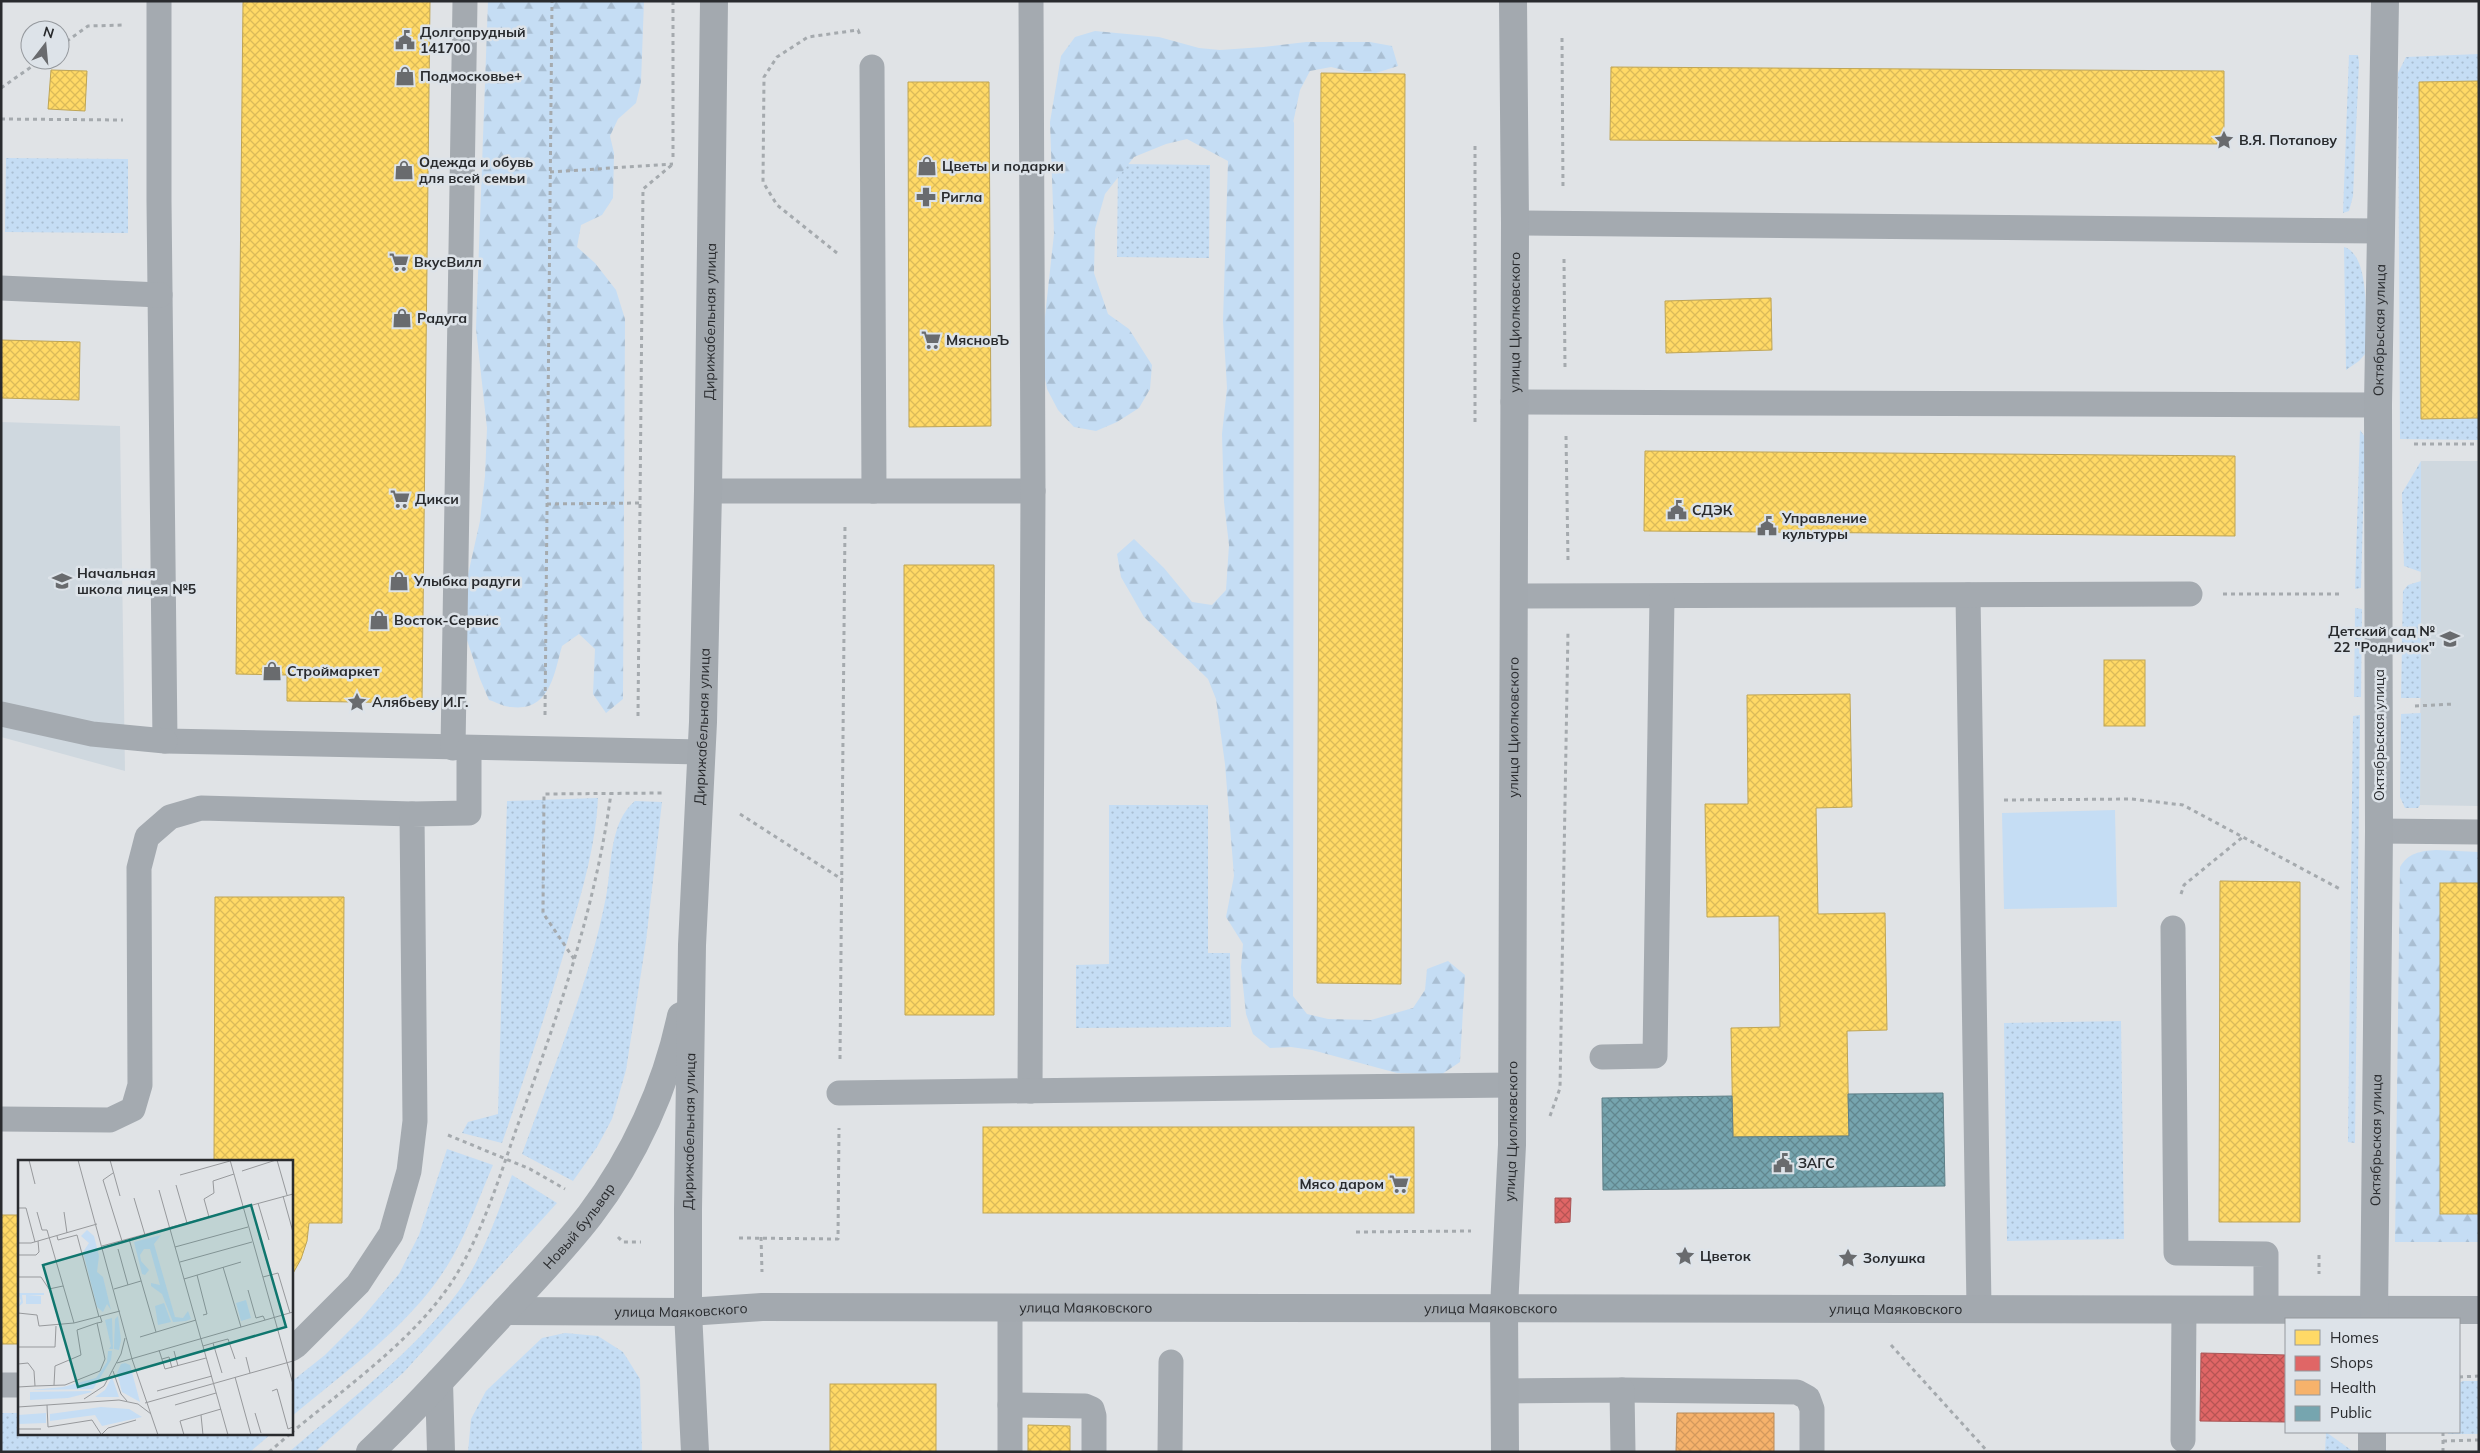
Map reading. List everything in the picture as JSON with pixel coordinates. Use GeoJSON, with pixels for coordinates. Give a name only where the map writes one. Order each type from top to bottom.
{"type":"FeatureCollection","features":[{"type":"Feature","properties":{"kind":"street","name":"Дирижабельная улица"},"geometry":{"type":"LineString","coordinates":[[695,1452],[688,1312],[692,945],[702,752],[708,491],[714,1]]}},
{"type":"Feature","properties":{"kind":"street","name":"улица Циолковского"},"geometry":{"type":"LineString","coordinates":[[1505,1452],[1504,1308],[1512,1145],[1512,596],[1515,223],[1512,1]]}},
{"type":"Feature","properties":{"kind":"street","name":"Октябрьская улица"},"geometry":{"type":"LineString","coordinates":[[2374,1314],[2379,831],[2378,405],[2384,1]]}},
{"type":"Feature","properties":{"kind":"street","name":"Новый бульвар"},"geometry":{"type":"LineString","coordinates":[[370,1452],[400,1425],[541,1273],[591,1213],[615,1178],[643,1128],[665,1075],[680,1018],[692,945]]}},
{"type":"Feature","properties":{"kind":"street","name":"улица Маяковского"},"geometry":{"type":"LineString","coordinates":[[505,1311],[688,1312],[762,1307],[1979,1308],[2266,1309],[2374,1314],[2479,1310]]}},
{"type":"Feature","properties":{"kind":"street"},"geometry":{"type":"LineString","coordinates":[[439,1382],[441,1452]]}},
{"type":"Feature","properties":{"kind":"street"},"geometry":{"type":"LineString","coordinates":[[2372,1433],[2372,1452]]}},
{"type":"Feature","properties":{"kind":"lane"},"geometry":{"type":"LineString","coordinates":[[1,1119],[110,1120],[133,1109],[140,1085],[138,868],[147,837],[170,817],[201,808],[412,814],[469,813],[461,748],[465,1]]}},
{"type":"Feature","properties":{"kind":"lane"},"geometry":{"type":"LineString","coordinates":[[1030,1091],[1033,491],[1031,1]]}},
{"type":"Feature","properties":{"kind":"lane"},"geometry":{"type":"LineString","coordinates":[[159,12],[165,741]]}},
{"type":"Feature","properties":{"kind":"lane"},"geometry":{"type":"LineString","coordinates":[[872,66],[874,491]]}},
{"type":"Feature","properties":{"kind":"lane"},"geometry":{"type":"LineString","coordinates":[[1515,223],[2380,231]]}},
{"type":"Feature","properties":{"kind":"lane"},"geometry":{"type":"LineString","coordinates":[[1,288],[160,295]]}},
{"type":"Feature","properties":{"kind":"lane"},"geometry":{"type":"LineString","coordinates":[[1514,402],[2378,405]]}},
{"type":"Feature","properties":{"kind":"lane"},"geometry":{"type":"LineString","coordinates":[[708,491],[1033,491]]}},
{"type":"Feature","properties":{"kind":"lane"},"geometry":{"type":"LineString","coordinates":[[1512,596],[2190,594]]}},
{"type":"Feature","properties":{"kind":"lane"},"geometry":{"type":"LineString","coordinates":[[1968,595],[1979,1308]]}},
{"type":"Feature","properties":{"kind":"lane"},"geometry":{"type":"LineString","coordinates":[[1602,1057],[1655,1056],[1662,597]]}},
{"type":"Feature","properties":{"kind":"lane"},"geometry":{"type":"LineString","coordinates":[[1,714],[92,734],[165,741],[702,752]]}},
{"type":"Feature","properties":{"kind":"lane"},"geometry":{"type":"LineString","coordinates":[[292,1348],[297,1346],[358,1284],[390,1234],[409,1170],[415,1121],[412,814]]}},
{"type":"Feature","properties":{"kind":"lane"},"geometry":{"type":"LineString","coordinates":[[2379,831],[2479,832]]}},
{"type":"Feature","properties":{"kind":"lane"},"geometry":{"type":"LineString","coordinates":[[2174,928],[2176,1253],[2266,1254],[2266,1309]]}},
{"type":"Feature","properties":{"kind":"lane"},"geometry":{"type":"LineString","coordinates":[[839,1093],[1511,1085]]}},
{"type":"Feature","properties":{"kind":"lane"},"geometry":{"type":"LineString","coordinates":[[1010,1307],[1010,1452]]}},
{"type":"Feature","properties":{"kind":"lane"},"geometry":{"type":"LineString","coordinates":[[2183,1440],[2184,1309]]}},
{"type":"Feature","properties":{"kind":"lane"},"geometry":{"type":"LineString","coordinates":[[1170,1452],[1171,1362]]}},
{"type":"Feature","properties":{"kind":"lane"},"geometry":{"type":"LineString","coordinates":[[1,1385],[18,1385]]}},
{"type":"Feature","properties":{"kind":"lane"},"geometry":{"type":"LineString","coordinates":[[1622,1390],[1623,1452]]}},
{"type":"Feature","properties":{"kind":"lane"},"geometry":{"type":"LineString","coordinates":[[1505,1391],[1797,1392],[1808,1398],[1812,1409],[1812,1452]]}},
{"type":"Feature","properties":{"kind":"lane"},"geometry":{"type":"LineString","coordinates":[[1010,1405],[1085,1406],[1092,1409],[1094,1416],[1094,1452]]}},
{"type":"Feature","properties":{"kind":"path"},"geometry":{"type":"LineString","coordinates":[[545,719],[552,1]]}},
{"type":"Feature","properties":{"kind":"path"},"geometry":{"type":"LineString","coordinates":[[673,1],[673,164]]}},
{"type":"Feature","properties":{"kind":"path"},"geometry":{"type":"LineString","coordinates":[[70,39],[88,26],[159,12]]}},
{"type":"Feature","properties":{"kind":"path"},"geometry":{"type":"LineString","coordinates":[[858,30],[808,37],[777,57],[764,77],[763,182],[777,205],[873,282]]}},
{"type":"Feature","properties":{"kind":"path"},"geometry":{"type":"LineString","coordinates":[[1547,1122],[1560,1088],[1569,597],[1565,401],[1562,38]]}},
{"type":"Feature","properties":{"kind":"path"},"geometry":{"type":"LineString","coordinates":[[1,88],[27,70]]}},
{"type":"Feature","properties":{"kind":"path"},"geometry":{"type":"LineString","coordinates":[[1,119],[159,121]]}},
{"type":"Feature","properties":{"kind":"path"},"geometry":{"type":"LineString","coordinates":[[1475,138],[1476,428]]}},
{"type":"Feature","properties":{"kind":"path"},"geometry":{"type":"LineString","coordinates":[[550,172],[673,164]]}},
{"type":"Feature","properties":{"kind":"path"},"geometry":{"type":"LineString","coordinates":[[638,721],[643,189],[673,164]]}},
{"type":"Feature","properties":{"kind":"path"},"geometry":{"type":"LineString","coordinates":[[2410,444],[2479,444]]}},
{"type":"Feature","properties":{"kind":"path"},"geometry":{"type":"LineString","coordinates":[[740,814],[843,881],[846,491]]}},
{"type":"Feature","properties":{"kind":"path"},"geometry":{"type":"LineString","coordinates":[[547,504],[640,503]]}},
{"type":"Feature","properties":{"kind":"path"},"geometry":{"type":"LineString","coordinates":[[2190,594],[2342,594]]}},
{"type":"Feature","properties":{"kind":"path"},"geometry":{"type":"LineString","coordinates":[[2407,706],[2454,704]]}},
{"type":"Feature","properties":{"kind":"path"},"geometry":{"type":"LineString","coordinates":[[292,1433],[386,1354],[428,1312],[454,1278],[473,1242],[550,1039],[574,959],[595,876],[611,793]]}},
{"type":"Feature","properties":{"kind":"path"},"geometry":{"type":"LineString","coordinates":[[574,959],[543,913],[544,794],[662,793]]}},
{"type":"Feature","properties":{"kind":"path"},"geometry":{"type":"LineString","coordinates":[[1971,800],[2132,798],[2183,804],[2340,889]]}},
{"type":"Feature","properties":{"kind":"path"},"geometry":{"type":"LineString","coordinates":[[2174,928],[2184,885],[2244,836]]}},
{"type":"Feature","properties":{"kind":"path"},"geometry":{"type":"LineString","coordinates":[[415,1121],[530,1169],[565,1189]]}},
{"type":"Feature","properties":{"kind":"path"},"geometry":{"type":"LineString","coordinates":[[1356,1232],[1472,1231],[1472,1221]]}},
{"type":"Feature","properties":{"kind":"path"},"geometry":{"type":"LineString","coordinates":[[616,1235],[623,1242],[641,1242]]}},
{"type":"Feature","properties":{"kind":"path"},"geometry":{"type":"LineString","coordinates":[[761,1237],[762,1278]]}},
{"type":"Feature","properties":{"kind":"path"},"geometry":{"type":"LineString","coordinates":[[2319,1255],[2319,1277]]}},
{"type":"Feature","properties":{"kind":"path"},"geometry":{"type":"LineString","coordinates":[[1884,1338],[1988,1452]]}},
{"type":"Feature","properties":{"kind":"path"},"geometry":{"type":"LineString","coordinates":[[2460,1377],[2479,1376]]}},
{"type":"Feature","properties":{"kind":"path"},"geometry":{"type":"LineString","coordinates":[[2443,1433],[2443,1452]]}},
{"type":"Feature","properties":{"kind":"path"},"geometry":{"type":"LineString","coordinates":[[269,1452],[289,1436]]}},
{"type":"Feature","properties":{"kind":"path"},"geometry":{"type":"LineString","coordinates":[[2443,1441],[2479,1440]]}},
{"type":"Feature","properties":{"kind":"shaded area","name":"Начальная школа лицея №5"},"geometry":{"type":"Polygon","coordinates":[[[1,422],[120,426],[125,771],[1,737],[1,422]]]}},
{"type":"Feature","properties":{"kind":"shaded area","name":"Детский сад № 22 \"Родничок\""},"geometry":{"type":"Polygon","coordinates":[[[2421,461],[2479,461],[2479,806],[2420,805],[2421,461]]]}},
{"type":"Feature","properties":{"kind":"green space"},"geometry":{"type":"Polygon","coordinates":[[[488,1],[644,1],[641,82],[636,103],[618,119],[610,136],[614,153],[613,198],[602,215],[581,225],[577,247],[595,263],[616,290],[625,319],[623,699],[606,713],[593,694],[595,649],[579,634],[562,646],[553,679],[542,697],[534,704],[524,707],[511,707],[489,700],[465,634],[465,588],[480,521],[485,476],[487,428],[476,329],[488,1]]]}},
{"type":"Feature","properties":{"kind":"green space"},"geometry":{"type":"Polygon","coordinates":[[[1095,31],[1159,37],[1199,48],[1220,50],[1306,42],[1370,42],[1392,46],[1398,66],[1376,73],[1352,72],[1331,67],[1310,71],[1300,90],[1293,123],[1294,121],[1293,996],[1307,1014],[1328,1019],[1371,1020],[1413,1008],[1425,990],[1427,969],[1448,961],[1465,975],[1460,1062],[1442,1074],[1397,1073],[1312,1050],[1291,1047],[1270,1048],[1253,1034],[1246,1014],[1241,967],[1243,944],[1226,917],[1234,876],[1225,764],[1216,699],[1208,679],[1144,617],[1121,577],[1117,554],[1134,539],[1164,568],[1192,602],[1212,605],[1226,590],[1229,545],[1224,502],[1222,434],[1227,388],[1223,321],[1228,161],[1187,139],[1166,144],[1134,157],[1105,194],[1095,229],[1094,273],[1108,314],[1129,329],[1152,365],[1150,389],[1139,408],[1117,422],[1096,431],[1074,427],[1058,410],[1047,389],[1043,367],[1042,344],[1054,234],[1050,122],[1061,56],[1075,37],[1095,31]]]}},
{"type":"Feature","properties":{"kind":"green space"},"geometry":{"type":"Polygon","coordinates":[[[2479,54],[2479,81],[2419,82],[2421,418],[2479,418],[2479,440],[2400,439],[2398,73],[2406,57],[2479,54]]]}},
{"type":"Feature","properties":{"kind":"green space"},"geometry":{"type":"Polygon","coordinates":[[[2349,55],[2358,55],[2359,63],[2353,196],[2349,211],[2343,213],[2349,55]]]}},
{"type":"Feature","properties":{"kind":"green space"},"geometry":{"type":"Polygon","coordinates":[[[6,158],[128,159],[128,233],[5,232],[6,158]]]}},
{"type":"Feature","properties":{"kind":"green space"},"geometry":{"type":"Polygon","coordinates":[[[1118,164],[1210,165],[1209,258],[1117,257],[1118,164]]]}},
{"type":"Feature","properties":{"kind":"green space"},"geometry":{"type":"Polygon","coordinates":[[[2344,247],[2353,253],[2359,263],[2363,277],[2366,311],[2366,353],[2359,361],[2346,370],[2344,247]]]}},
{"type":"Feature","properties":{"kind":"green space"},"geometry":{"type":"Polygon","coordinates":[[[2360,430],[2365,437],[2361,588],[2355,589],[2360,430]]]}},
{"type":"Feature","properties":{"kind":"green space"},"geometry":{"type":"Polygon","coordinates":[[[2421,461],[2421,572],[2404,566],[2402,493],[2421,461]]]}},
{"type":"Feature","properties":{"kind":"green space"},"geometry":{"type":"Polygon","coordinates":[[[2421,581],[2421,698],[2401,698],[2403,591],[2408,585],[2421,581]]]}},
{"type":"Feature","properties":{"kind":"green space"},"geometry":{"type":"Polygon","coordinates":[[[2355,608],[2362,609],[2361,697],[2354,697],[2355,608]]]}},
{"type":"Feature","properties":{"kind":"green space"},"geometry":{"type":"Polygon","coordinates":[[[2421,713],[2420,805],[2418,808],[2405,808],[2400,797],[2401,714],[2421,713]]]}},
{"type":"Feature","properties":{"kind":"green space"},"geometry":{"type":"Polygon","coordinates":[[[2360,715],[2355,1143],[2348,1142],[2353,716],[2360,715]]]}},
{"type":"Feature","properties":{"kind":"green space"},"geometry":{"type":"Polygon","coordinates":[[[598,798],[592,849],[580,899],[546,1012],[502,1143],[462,1133],[468,1122],[498,1114],[507,801],[598,798]]]}},
{"type":"Feature","properties":{"kind":"green space"},"geometry":{"type":"Polygon","coordinates":[[[635,801],[662,802],[646,941],[626,1070],[612,1119],[597,1147],[573,1181],[522,1154],[569,1027],[590,962],[606,897],[616,832],[620,820],[635,801]]]}},
{"type":"Feature","properties":{"kind":"green space"},"geometry":{"type":"Polygon","coordinates":[[[1109,805],[1208,805],[1208,953],[1230,953],[1231,1027],[1076,1028],[1076,965],[1109,964],[1109,805]]]}},
{"type":"Feature","properties":{"kind":"green space"},"geometry":{"type":"Polygon","coordinates":[[[2115,810],[2117,907],[2004,909],[2002,813],[2115,810]]]}},
{"type":"Feature","properties":{"kind":"green space"},"geometry":{"type":"Polygon","coordinates":[[[2436,850],[2479,852],[2479,883],[2440,884],[2440,1213],[2479,1214],[2479,1242],[2395,1242],[2400,867],[2403,862],[2415,854],[2436,850]]]}},
{"type":"Feature","properties":{"kind":"green space"},"geometry":{"type":"Polygon","coordinates":[[[2121,1021],[2124,1239],[2007,1241],[2004,1023],[2121,1021]]]}},
{"type":"Feature","properties":{"kind":"green space"},"geometry":{"type":"Polygon","coordinates":[[[447,1149],[493,1165],[459,1245],[438,1280],[401,1323],[380,1343],[292,1416],[292,1381],[325,1355],[361,1319],[399,1274],[419,1235],[447,1149]]]}},
{"type":"Feature","properties":{"kind":"green space"},"geometry":{"type":"Polygon","coordinates":[[[512,1175],[557,1203],[404,1372],[315,1452],[289,1452],[400,1357],[440,1315],[458,1292],[475,1265],[489,1235],[512,1175]]]}},
{"type":"Feature","properties":{"kind":"green space"},"geometry":{"type":"Polygon","coordinates":[[[565,1333],[598,1336],[623,1352],[640,1379],[642,1452],[468,1452],[471,1419],[486,1391],[542,1338],[565,1333]]]}},
{"type":"Feature","properties":{"kind":"green space"},"geometry":{"type":"Polygon","coordinates":[[[2479,1381],[2479,1434],[2448,1434],[2460,1433],[2460,1382],[2479,1381]]]}},
{"type":"Feature","properties":{"kind":"green space"},"geometry":{"type":"Polygon","coordinates":[[[1,1413],[18,1413],[18,1436],[269,1436],[250,1452],[1,1452],[1,1413]]]}},
{"type":"Feature","properties":{"kind":"green space"},"geometry":{"type":"Polygon","coordinates":[[[2326,1433],[2351,1450],[2351,1452],[2325,1452],[2326,1433]]]}},
{"type":"Feature","properties":{"kind":"building: Homes"},"geometry":{"type":"Polygon","coordinates":[[[243,1],[430,1],[422,703],[287,701],[287,675],[236,674],[243,1]]]}},
{"type":"Feature","properties":{"kind":"building: Homes"},"geometry":{"type":"Polygon","coordinates":[[[1611,67],[2224,71],[2224,144],[1610,140],[1611,67]]]}},
{"type":"Feature","properties":{"kind":"building: Homes"},"geometry":{"type":"Polygon","coordinates":[[[51,70],[87,71],[85,111],[48,109],[51,70]]]}},
{"type":"Feature","properties":{"kind":"building: Homes"},"geometry":{"type":"Polygon","coordinates":[[[1321,73],[1405,74],[1401,984],[1317,983],[1321,73]]]}},
{"type":"Feature","properties":{"kind":"building: Homes"},"geometry":{"type":"Polygon","coordinates":[[[2479,81],[2479,418],[2421,419],[2419,82],[2479,81]]]}},
{"type":"Feature","properties":{"kind":"building: Homes"},"geometry":{"type":"Polygon","coordinates":[[[908,82],[989,82],[991,426],[909,427],[908,82]]]}},
{"type":"Feature","properties":{"kind":"building: Homes"},"geometry":{"type":"Polygon","coordinates":[[[1771,298],[1772,350],[1666,353],[1665,301],[1771,298]]]}},
{"type":"Feature","properties":{"kind":"building: Homes"},"geometry":{"type":"Polygon","coordinates":[[[1,340],[80,342],[79,400],[1,398],[1,340]]]}},
{"type":"Feature","properties":{"kind":"building: Homes"},"geometry":{"type":"Polygon","coordinates":[[[1645,451],[2235,456],[2235,536],[1644,531],[1645,451]]]}},
{"type":"Feature","properties":{"kind":"building: Homes"},"geometry":{"type":"Polygon","coordinates":[[[904,565],[994,565],[994,1015],[905,1015],[904,565]]]}},
{"type":"Feature","properties":{"kind":"building: Homes"},"geometry":{"type":"Polygon","coordinates":[[[2104,660],[2145,660],[2145,726],[2104,726],[2104,660]]]}},
{"type":"Feature","properties":{"kind":"building: Homes"},"geometry":{"type":"Polygon","coordinates":[[[1850,694],[1852,807],[1816,808],[1818,914],[1885,913],[1887,1030],[1847,1031],[1849,1136],[1733,1137],[1731,1028],[1780,1027],[1779,916],[1707,917],[1705,804],[1748,804],[1747,695],[1850,694]]]}},
{"type":"Feature","properties":{"kind":"building: Homes"},"geometry":{"type":"Polygon","coordinates":[[[2220,881],[2300,882],[2300,1222],[2219,1222],[2220,881]]]}},
{"type":"Feature","properties":{"kind":"building: Homes"},"geometry":{"type":"Polygon","coordinates":[[[2440,883],[2479,883],[2479,1214],[2440,1214],[2440,883]]]}},
{"type":"Feature","properties":{"kind":"building: Homes"},"geometry":{"type":"Polygon","coordinates":[[[215,897],[344,897],[342,1223],[309,1223],[307,1241],[301,1259],[292,1275],[292,1160],[214,1160],[215,897]]]}},
{"type":"Feature","properties":{"kind":"building: Homes"},"geometry":{"type":"Polygon","coordinates":[[[983,1127],[1414,1127],[1414,1213],[983,1213],[983,1127]]]}},
{"type":"Feature","properties":{"kind":"building: Homes"},"geometry":{"type":"Polygon","coordinates":[[[1,1215],[18,1215],[18,1344],[1,1344],[1,1215]]]}},
{"type":"Feature","properties":{"kind":"building: Homes"},"geometry":{"type":"Polygon","coordinates":[[[830,1384],[936,1384],[936,1452],[830,1452],[830,1384]]]}},
{"type":"Feature","properties":{"kind":"building: Homes"},"geometry":{"type":"Polygon","coordinates":[[[1028,1425],[1070,1426],[1070,1452],[1028,1452],[1028,1425]]]}},
{"type":"Feature","properties":{"kind":"building: Shops"},"geometry":{"type":"Polygon","coordinates":[[[1555,1198],[1571,1198],[1570,1222],[1555,1223],[1555,1198]]]}},
{"type":"Feature","properties":{"kind":"building: Shops"},"geometry":{"type":"Polygon","coordinates":[[[2201,1353],[2285,1355],[2285,1422],[2200,1421],[2201,1353]]]}},
{"type":"Feature","properties":{"kind":"building: Health"},"geometry":{"type":"Polygon","coordinates":[[[1677,1413],[1774,1413],[1774,1452],[1676,1452],[1677,1413]]]}},
{"type":"Feature","properties":{"kind":"building: Public"},"geometry":{"type":"Polygon","coordinates":[[[1943,1093],[1945,1186],[1603,1190],[1602,1098],[1732,1096],[1733,1137],[1849,1136],[1848,1094],[1943,1093]]]}},
{"type":"Feature","properties":{"kind":"place","name":"Долгопрудный 141700"},"geometry":{"type":"Point","coordinates":[405,40]}},
{"type":"Feature","properties":{"kind":"place","name":"Подмосковье+"},"geometry":{"type":"Point","coordinates":[405,76]}},
{"type":"Feature","properties":{"kind":"place","name":"В.Я. Потапову"},"geometry":{"type":"Point","coordinates":[2224,140]}},
{"type":"Feature","properties":{"kind":"place","name":"Цветы и подарки"},"geometry":{"type":"Point","coordinates":[927,166]}},
{"type":"Feature","properties":{"kind":"place","name":"Одежда и обувь для всей семьи"},"geometry":{"type":"Point","coordinates":[404,170]}},
{"type":"Feature","properties":{"kind":"place","name":"Ригла"},"geometry":{"type":"Point","coordinates":[926,197]}},
{"type":"Feature","properties":{"kind":"place","name":"ВкусВилл"},"geometry":{"type":"Point","coordinates":[399,262]}},
{"type":"Feature","properties":{"kind":"place","name":"Радуга"},"geometry":{"type":"Point","coordinates":[402,318]}},
{"type":"Feature","properties":{"kind":"place","name":"МясновЪ"},"geometry":{"type":"Point","coordinates":[931,340]}},
{"type":"Feature","properties":{"kind":"place","name":"Дикси"},"geometry":{"type":"Point","coordinates":[400,499]}},
{"type":"Feature","properties":{"kind":"place","name":"СДЭК"},"geometry":{"type":"Point","coordinates":[1677,510]}},
{"type":"Feature","properties":{"kind":"place","name":"Управление культуры"},"geometry":{"type":"Point","coordinates":[1767,526]}},
{"type":"Feature","properties":{"kind":"place","name":"Начальная школа лицея №5"},"geometry":{"type":"Point","coordinates":[62,581]}},
{"type":"Feature","properties":{"kind":"place","name":"Улыбка радуги"},"geometry":{"type":"Point","coordinates":[399,581]}},
{"type":"Feature","properties":{"kind":"place","name":"Восток-Сервис"},"geometry":{"type":"Point","coordinates":[379,620]}},
{"type":"Feature","properties":{"kind":"place","name":"Детский сад № 22 \"Родничок\""},"geometry":{"type":"Point","coordinates":[2450,639]}},
{"type":"Feature","properties":{"kind":"place","name":"Строймаркет"},"geometry":{"type":"Point","coordinates":[272,671]}},
{"type":"Feature","properties":{"kind":"place","name":"Алябьеву И.Г."},"geometry":{"type":"Point","coordinates":[357,702]}},
{"type":"Feature","properties":{"kind":"place","name":"ЗАГС"},"geometry":{"type":"Point","coordinates":[1783,1163]}},
{"type":"Feature","properties":{"kind":"place","name":"Мясо даром"},"geometry":{"type":"Point","coordinates":[1399,1184]}},
{"type":"Feature","properties":{"kind":"place","name":"Цветок"},"geometry":{"type":"Point","coordinates":[1685,1256]}},
{"type":"Feature","properties":{"kind":"place","name":"Золушка"},"geometry":{"type":"Point","coordinates":[1848,1258]}}]}
